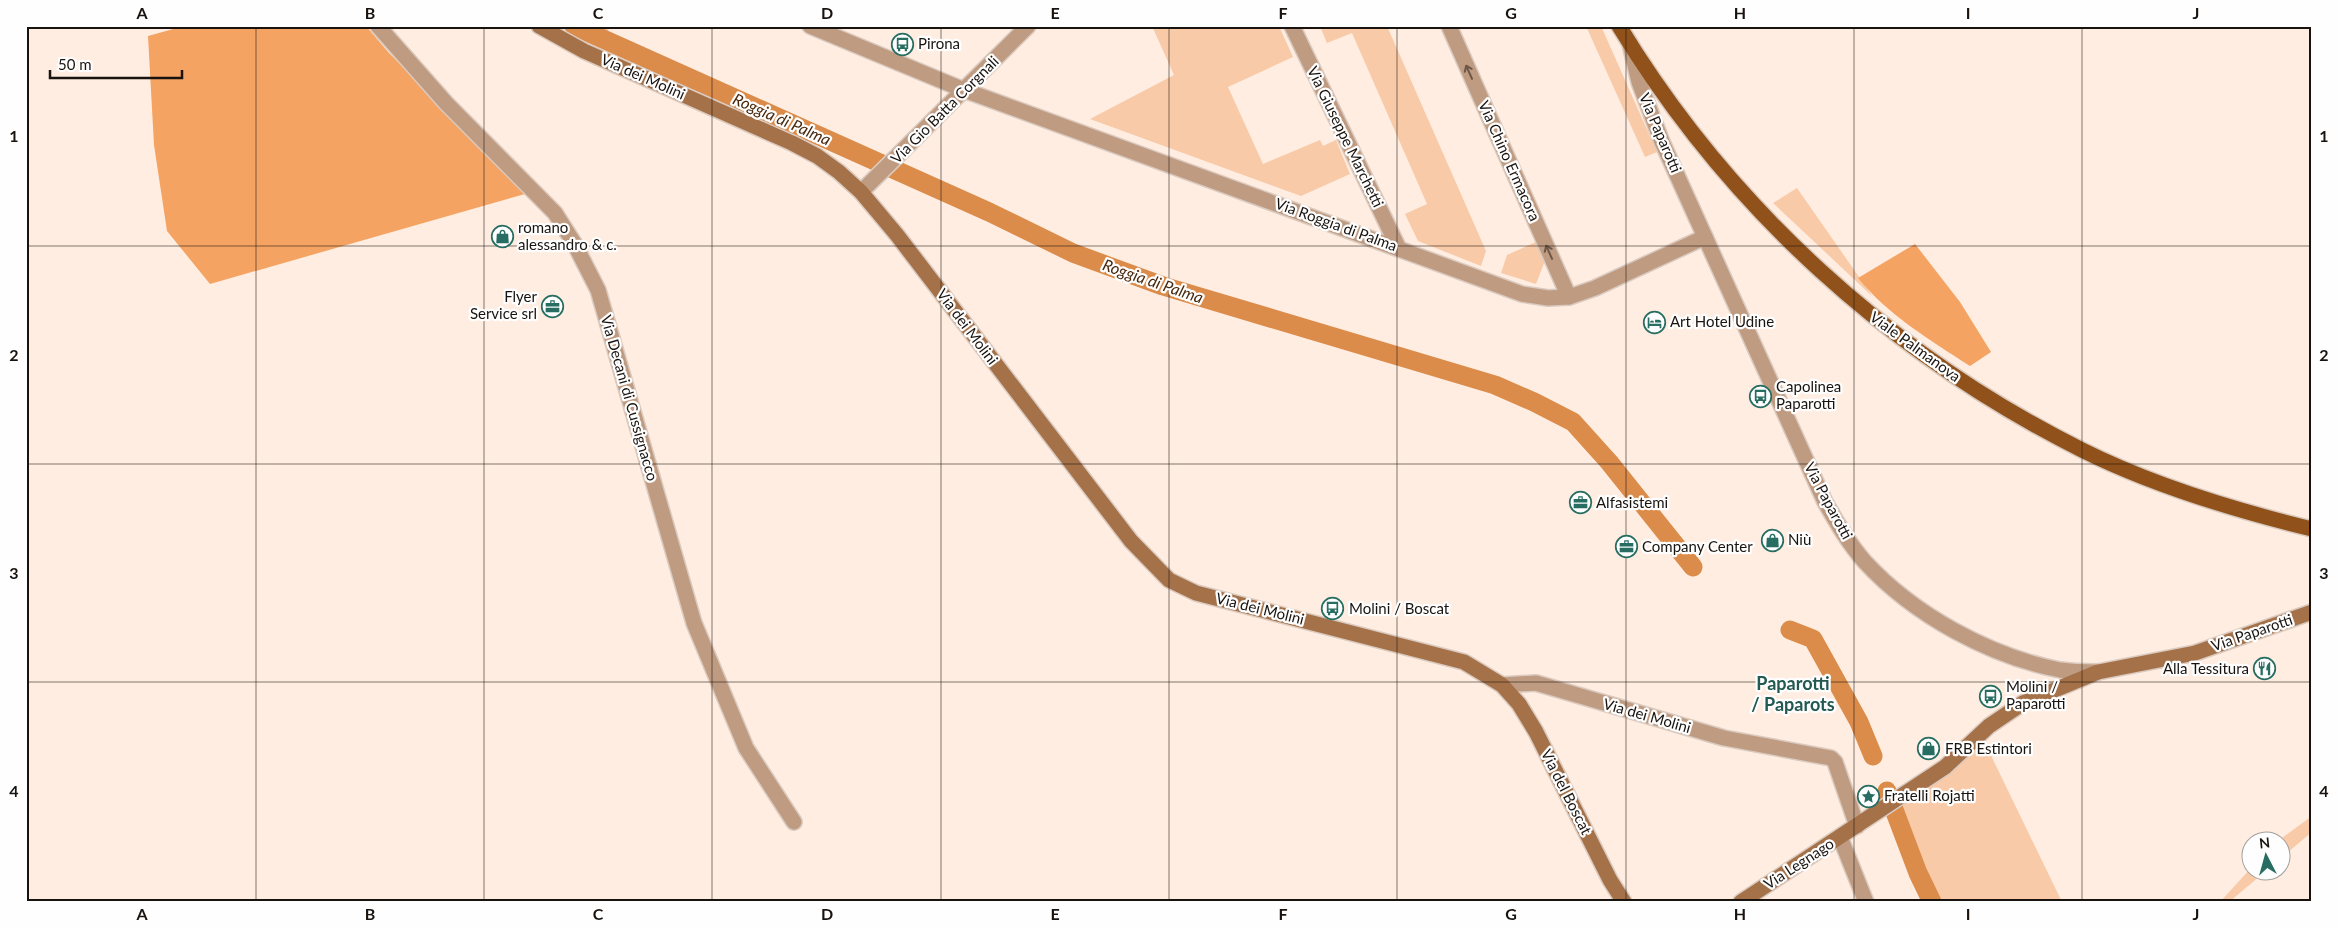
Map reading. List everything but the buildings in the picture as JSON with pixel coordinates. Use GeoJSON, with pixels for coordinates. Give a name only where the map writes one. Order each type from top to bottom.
{"type":"FeatureCollection","features":[{"type":"Feature","properties":{"kind":"main road","name":"Viale Palmanova"},"geometry":{"type":"LineString","coordinates":[[1619,26],[1700,141],[1779,233],[1845,293],[1914,348],[1993,400],[2084,451],[2136,474],[2192,494],[2312,529]]}},
{"type":"Feature","properties":{"kind":"street","name":"Via Decani di Cussignacco"},"geometry":{"type":"LineString","coordinates":[[378,26],[446,103],[539,195],[555,213],[574,243],[598,290],[694,623],[746,748],[794,822]]}},
{"type":"Feature","properties":{"kind":"street","name":"Via dei Molini"},"geometry":{"type":"LineString","coordinates":[[539,26],[584,51],[792,143],[866,189],[896,235],[1131,540],[1169,580],[1196,593],[1464,662],[1502,686],[1536,683],[1724,738],[1831,758],[1835,762],[1857,826]]}},
{"type":"Feature","properties":{"kind":"street","name":"Via Roggia di Palma"},"geometry":{"type":"LineString","coordinates":[[810,26],[964,90],[1398,247],[1522,294],[1548,298],[1569,297],[1595,288],[1705,237]]}},
{"type":"Feature","properties":{"kind":"street","name":"Via Gio Batta Corgnali"},"geometry":{"type":"LineString","coordinates":[[866,189],[1028,26]]}},
{"type":"Feature","properties":{"kind":"street","name":"Via Giuseppe Marchetti"},"geometry":{"type":"LineString","coordinates":[[1292,26],[1398,247]]}},
{"type":"Feature","properties":{"kind":"street","name":"Via Chino Ermacora"},"geometry":{"type":"LineString","coordinates":[[1449,26],[1569,297]]}},
{"type":"Feature","properties":{"kind":"street","name":"Via Paparotti"},"geometry":{"type":"LineString","coordinates":[[1630,44],[1642,90],[1662,142],[1825,502],[1849,542],[1866,563],[1900,595],[1936,619],[1971,638],[2033,663],[2061,670],[2098,672],[2195,653],[2312,612]]}},
{"type":"Feature","properties":{"kind":"street"},"geometry":{"type":"LineString","coordinates":[[1857,826],[1945,767],[1989,726],[2023,703],[2098,672]]}},
{"type":"Feature","properties":{"kind":"street","name":"Via del Boscat"},"geometry":{"type":"LineString","coordinates":[[1502,686],[1519,704],[1536,732],[1610,880],[1624,902]]}},
{"type":"Feature","properties":{"kind":"street","name":"Via Legnago"},"geometry":{"type":"LineString","coordinates":[[1741,902],[1857,826]]}},
{"type":"Feature","properties":{"kind":"street"},"geometry":{"type":"LineString","coordinates":[[1840,836],[1866,902]]}},
{"type":"Feature","properties":{"kind":"shaded area"},"geometry":{"type":"Polygon","coordinates":[[[184,26],[366,26],[389,53],[532,192],[210,284],[167,231],[154,145],[148,36],[184,26]]]}},
{"type":"Feature","properties":{"kind":"shaded area"},"geometry":{"type":"Polygon","coordinates":[[[587,26],[610,26],[606,35],[587,26]]]}},
{"type":"Feature","properties":{"kind":"shaded area"},"geometry":{"type":"Polygon","coordinates":[[[1152,26],[1279,26],[1293,57],[1228,87],[1263,164],[1320,140],[1323,146],[1336,140],[1350,174],[1301,196],[1090,119],[1174,75],[1152,26]]]}},
{"type":"Feature","properties":{"kind":"shaded area"},"geometry":{"type":"Polygon","coordinates":[[[1320,26],[1387,26],[1486,251],[1481,266],[1418,241],[1405,214],[1427,204],[1352,33],[1327,43],[1320,26]]]}},
{"type":"Feature","properties":{"kind":"shaded area"},"geometry":{"type":"Polygon","coordinates":[[[1586,26],[1601,26],[1657,152],[1645,157],[1586,26]]]}},
{"type":"Feature","properties":{"kind":"shaded area"},"geometry":{"type":"Polygon","coordinates":[[[1797,188],[1873,297],[1773,203],[1797,188]]]}},
{"type":"Feature","properties":{"kind":"shaded area"},"geometry":{"type":"Polygon","coordinates":[[[1538,241],[1546,258],[1536,284],[1501,273],[1507,255],[1538,241]]]}},
{"type":"Feature","properties":{"kind":"shaded area"},"geometry":{"type":"Polygon","coordinates":[[[1915,244],[1960,302],[1991,352],[1970,366],[1896,315],[1858,278],[1915,244]]]}},
{"type":"Feature","properties":{"kind":"shaded area"},"geometry":{"type":"Polygon","coordinates":[[[1983,739],[2062,902],[1937,902],[1897,808],[1983,739]]]}},
{"type":"Feature","properties":{"kind":"shaded area"},"geometry":{"type":"Polygon","coordinates":[[[2312,816],[2312,832],[2290,850],[2290,832],[2312,816]]]}},
{"type":"Feature","properties":{"kind":"shaded area"},"geometry":{"type":"Polygon","coordinates":[[[2240,880],[2255,880],[2229,902],[2220,902],[2240,880]]]}},
{"type":"Feature","properties":{"kind":"waterway","name":"Roggia di Palma"},"geometry":{"type":"LineString","coordinates":[[574,26],[989,212],[1073,253],[1163,286],[1495,385],[1534,402],[1573,422],[1609,462],[1693,567]]}},
{"type":"Feature","properties":{"kind":"waterway","name":"Roggia di Palma"},"geometry":{"type":"LineString","coordinates":[[1790,630],[1813,639],[1859,722],[1873,756]]}},
{"type":"Feature","properties":{"kind":"waterway","name":"Roggia di Palma"},"geometry":{"type":"LineString","coordinates":[[1887,791],[1918,873],[1932,902]]}},
{"type":"Feature","properties":{"kind":"place","name":"Pirona"},"geometry":{"type":"Point","coordinates":[902,44]}},
{"type":"Feature","properties":{"kind":"place","name":"romano alessandro & c."},"geometry":{"type":"Point","coordinates":[502,237]}},
{"type":"Feature","properties":{"kind":"place","name":"Flyer Service srl"},"geometry":{"type":"Point","coordinates":[553,306]}},
{"type":"Feature","properties":{"kind":"place","name":"Art Hotel Udine"},"geometry":{"type":"Point","coordinates":[1654,322]}},
{"type":"Feature","properties":{"kind":"place","name":"Capolinea Paparotti"},"geometry":{"type":"Point","coordinates":[1760,396]}},
{"type":"Feature","properties":{"kind":"place","name":"Alfasistemi"},"geometry":{"type":"Point","coordinates":[1580,503]}},
{"type":"Feature","properties":{"kind":"place","name":"Niù"},"geometry":{"type":"Point","coordinates":[1772,540]}},
{"type":"Feature","properties":{"kind":"place","name":"Company Center"},"geometry":{"type":"Point","coordinates":[1626,547]}},
{"type":"Feature","properties":{"kind":"place","name":"Molini / Boscat"},"geometry":{"type":"Point","coordinates":[1333,609]}},
{"type":"Feature","properties":{"kind":"place","name":"Alla Tessitura"},"geometry":{"type":"Point","coordinates":[2265,669]}},
{"type":"Feature","properties":{"kind":"place","name":"Molini / Paparotti"},"geometry":{"type":"Point","coordinates":[1990,696]}},
{"type":"Feature","properties":{"kind":"place","name":"FRB Estintori"},"geometry":{"type":"Point","coordinates":[1929,749]}},
{"type":"Feature","properties":{"kind":"place","name":"Fratelli Rojatti"},"geometry":{"type":"Point","coordinates":[1868,796]}},
{"type":"Feature","properties":{"kind":"district","name":"Paparotti / Paparots"},"geometry":{"type":"Point","coordinates":[1793,694]}}]}
